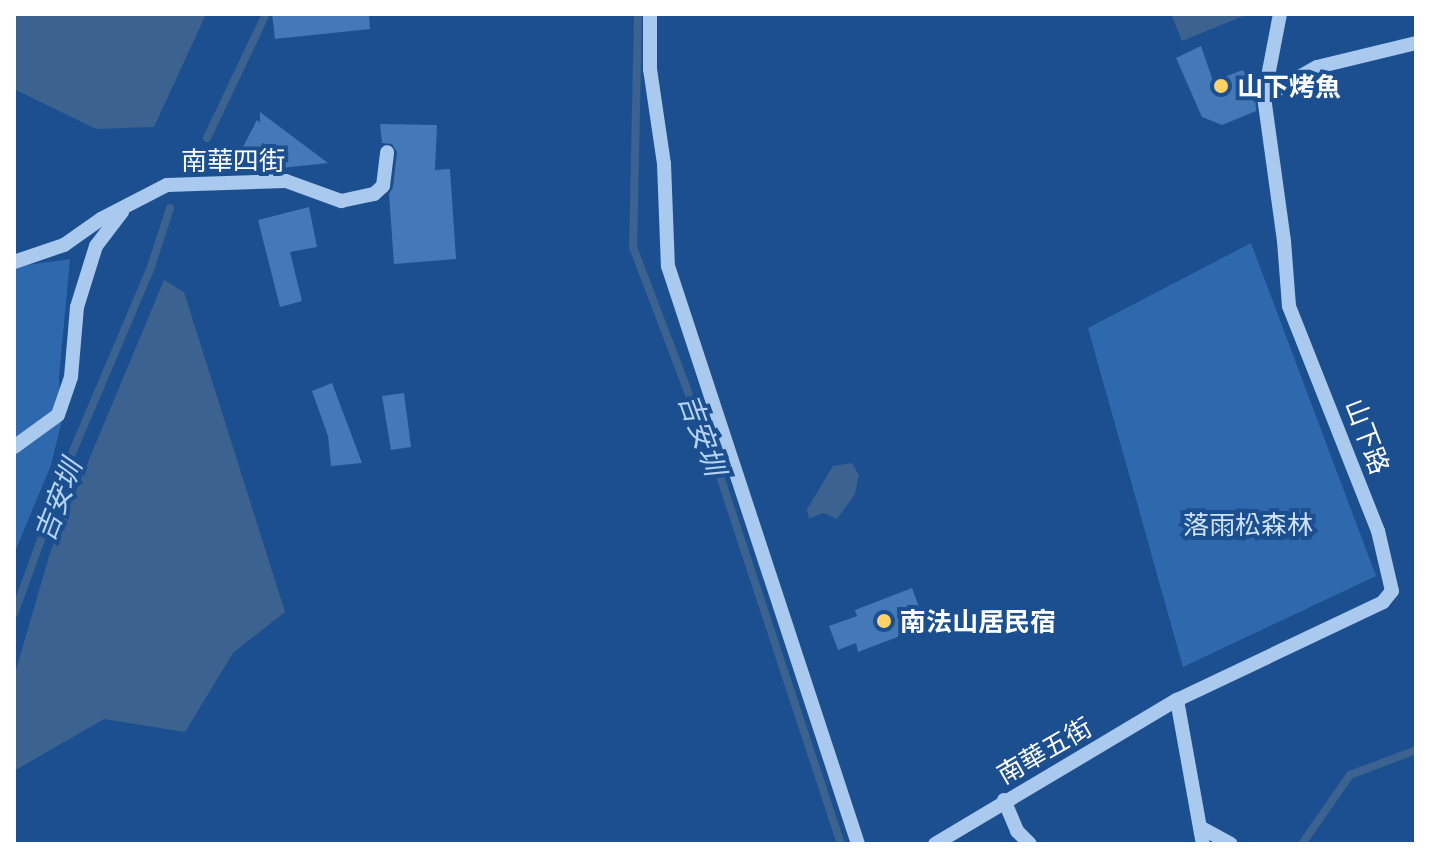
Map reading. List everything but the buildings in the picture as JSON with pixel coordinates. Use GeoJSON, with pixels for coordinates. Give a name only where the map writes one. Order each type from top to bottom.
{"type":"FeatureCollection","features":[{"type":"Feature","properties":{"kind":"street"},"geometry":{"type":"LineString","coordinates":[[650,14],[650,69],[664,164],[668,266],[858,844]]}},
{"type":"Feature","properties":{"kind":"street","name":"山下路"},"geometry":{"type":"LineString","coordinates":[[1177,700],[1383,602],[1392,591],[1378,531],[1289,306],[1284,241],[1264,97],[1280,14]]}},
{"type":"Feature","properties":{"kind":"street"},"geometry":{"type":"LineString","coordinates":[[1264,97],[1317,67],[1416,43]]}},
{"type":"Feature","properties":{"kind":"street","name":"南華四街"},"geometry":{"type":"LineString","coordinates":[[14,262],[38,257],[64,245],[145,194],[167,185],[286,181],[341,201],[374,194],[383,186],[387,152]]}},
{"type":"Feature","properties":{"kind":"street"},"geometry":{"type":"LineString","coordinates":[[14,447],[58,415],[71,377],[77,307],[96,246],[116,217],[145,194]]}},
{"type":"Feature","properties":{"kind":"street"},"geometry":{"type":"LineString","coordinates":[[1177,700],[1203,844]]}},
{"type":"Feature","properties":{"kind":"street","name":"南華五街"},"geometry":{"type":"LineString","coordinates":[[935,844],[1004,800],[1177,700]]}},
{"type":"Feature","properties":{"kind":"street"},"geometry":{"type":"LineString","coordinates":[[1004,800],[1017,831],[1030,844]]}},
{"type":"Feature","properties":{"kind":"street"},"geometry":{"type":"LineString","coordinates":[[1200,827],[1231,844]]}},
{"type":"Feature","properties":{"kind":"green space","name":"落雨松森林"},"geometry":{"type":"Polygon","coordinates":[[[1251,243],[1376,576],[1183,667],[1088,328],[1251,243]]]}},
{"type":"Feature","properties":{"kind":"green space"},"geometry":{"type":"Polygon","coordinates":[[[70,259],[59,377],[61,424],[51,465],[14,554],[14,267],[70,259]]]}},
{"type":"Feature","properties":{"kind":"shaded area"},"geometry":{"type":"Polygon","coordinates":[[[14,14],[206,14],[154,127],[96,129],[14,89],[14,14]]]}},
{"type":"Feature","properties":{"kind":"shaded area"},"geometry":{"type":"Polygon","coordinates":[[[1171,14],[1248,14],[1182,41],[1171,14]]]}},
{"type":"Feature","properties":{"kind":"shaded area"},"geometry":{"type":"Polygon","coordinates":[[[164,280],[184,292],[285,612],[233,653],[185,732],[104,719],[14,771],[14,677],[50,553],[164,280]]]}},
{"type":"Feature","properties":{"kind":"shaded area"},"geometry":{"type":"Polygon","coordinates":[[[852,463],[859,475],[855,494],[837,519],[823,513],[809,519],[807,509],[833,466],[852,463]]]}},
{"type":"Feature","properties":{"kind":"waterway","name":"吉安圳"},"geometry":{"type":"LineString","coordinates":[[207,138],[266,14]]}},
{"type":"Feature","properties":{"kind":"waterway","name":"吉安圳"},"geometry":{"type":"LineString","coordinates":[[638,14],[633,247],[719,473],[841,844]]}},
{"type":"Feature","properties":{"kind":"waterway","name":"吉安圳"},"geometry":{"type":"LineString","coordinates":[[14,614],[73,451],[150,270],[170,208]]}},
{"type":"Feature","properties":{"kind":"waterway"},"geometry":{"type":"LineString","coordinates":[[1302,844],[1350,775],[1416,750]]}},
{"type":"Feature","properties":{"kind":"place","name":"山下烤魚"},"geometry":{"type":"Point","coordinates":[1221,86]}},
{"type":"Feature","properties":{"kind":"place","name":"南法山居民宿"},"geometry":{"type":"Point","coordinates":[884,621]}}]}
